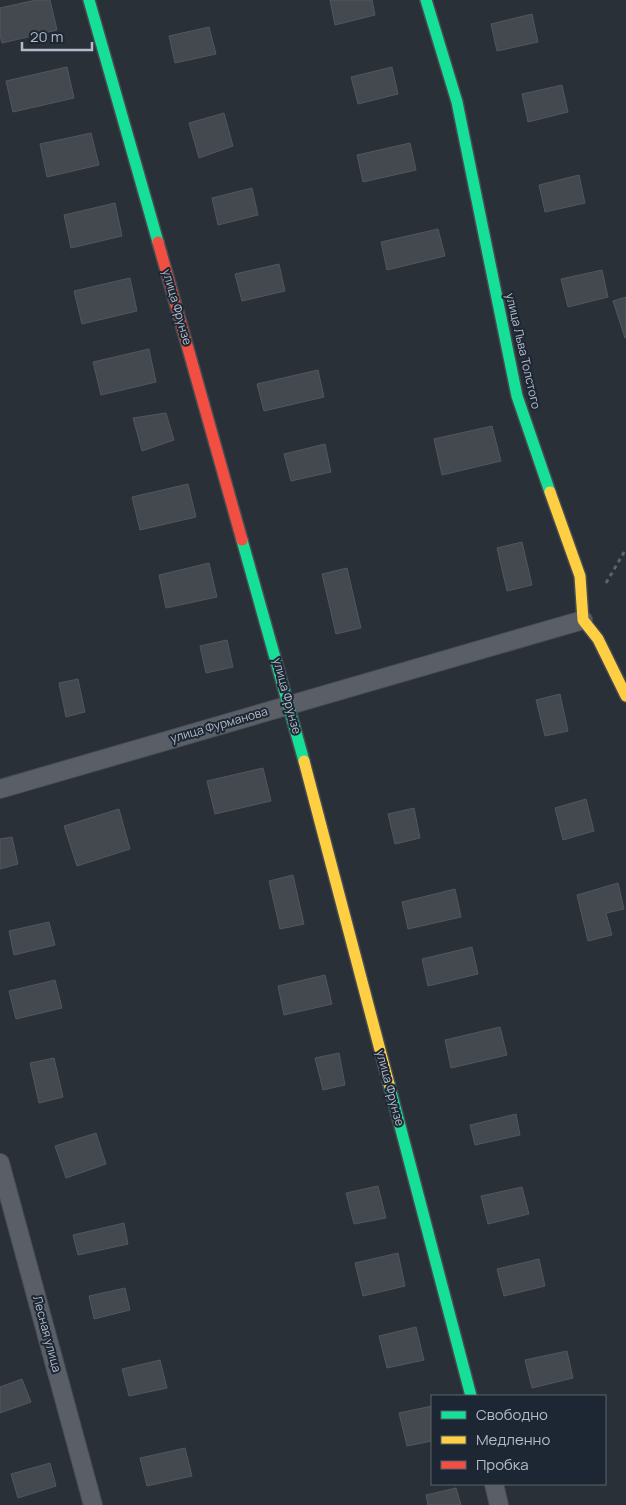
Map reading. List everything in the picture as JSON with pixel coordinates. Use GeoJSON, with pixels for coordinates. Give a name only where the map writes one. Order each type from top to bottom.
{"type":"FeatureCollection","features":[{"type":"Feature","properties":{"kind":"street","name":"улица Фрунзе"},"geometry":{"type":"LineString","coordinates":[[89,0],[290,704],[471,1395]]}},
{"type":"Feature","properties":{"kind":"street","name":"улица Льва Толстого"},"geometry":{"type":"LineString","coordinates":[[426,0],[458,102],[517,396],[580,576],[583,620]]}},
{"type":"Feature","properties":{"kind":"street","name":"улица Фурманова"},"geometry":{"type":"LineString","coordinates":[[0,789],[583,620]]}},
{"type":"Feature","properties":{"kind":"street"},"geometry":{"type":"LineString","coordinates":[[583,620],[598,639],[626,696]]}},
{"type":"Feature","properties":{"kind":"street","name":"Лесная улица"},"geometry":{"type":"LineString","coordinates":[[0,1163],[93,1505]]}},
{"type":"Feature","properties":{"kind":"street"},"geometry":{"type":"LineString","coordinates":[[494,1485],[499,1505]]}},
{"type":"Feature","properties":{"kind":"building"},"geometry":{"type":"Polygon","coordinates":[[[36,0],[50,0],[57,30],[2,43],[0,35],[0,8],[36,0]]]}},
{"type":"Feature","properties":{"kind":"building"},"geometry":{"type":"Polygon","coordinates":[[[330,0],[372,0],[375,15],[335,25],[330,0]]]}},
{"type":"Feature","properties":{"kind":"building"},"geometry":{"type":"Polygon","coordinates":[[[532,14],[538,42],[497,51],[491,24],[532,14]]]}},
{"type":"Feature","properties":{"kind":"building"},"geometry":{"type":"Polygon","coordinates":[[[209,27],[216,54],[175,63],[169,36],[209,27]]]}},
{"type":"Feature","properties":{"kind":"building"},"geometry":{"type":"Polygon","coordinates":[[[67,67],[74,98],[13,112],[6,81],[67,67]]]}},
{"type":"Feature","properties":{"kind":"building"},"geometry":{"type":"Polygon","coordinates":[[[392,67],[398,94],[358,104],[351,77],[392,67]]]}},
{"type":"Feature","properties":{"kind":"building"},"geometry":{"type":"Polygon","coordinates":[[[562,85],[568,112],[528,122],[522,94],[562,85]]]}},
{"type":"Feature","properties":{"kind":"building"},"geometry":{"type":"Polygon","coordinates":[[[224,113],[233,146],[199,158],[189,123],[224,113]]]}},
{"type":"Feature","properties":{"kind":"building"},"geometry":{"type":"Polygon","coordinates":[[[91,133],[99,165],[47,177],[40,144],[91,133]]]}},
{"type":"Feature","properties":{"kind":"building"},"geometry":{"type":"Polygon","coordinates":[[[410,143],[416,170],[363,182],[357,155],[410,143]]]}},
{"type":"Feature","properties":{"kind":"building"},"geometry":{"type":"Polygon","coordinates":[[[579,175],[585,203],[545,212],[539,185],[579,175]]]}},
{"type":"Feature","properties":{"kind":"building"},"geometry":{"type":"Polygon","coordinates":[[[252,188],[258,215],[218,225],[212,198],[252,188]]]}},
{"type":"Feature","properties":{"kind":"building"},"geometry":{"type":"Polygon","coordinates":[[[115,203],[122,236],[71,248],[64,215],[115,203]]]}},
{"type":"Feature","properties":{"kind":"building"},"geometry":{"type":"Polygon","coordinates":[[[438,229],[445,256],[387,270],[381,242],[438,229]]]}},
{"type":"Feature","properties":{"kind":"building"},"geometry":{"type":"Polygon","coordinates":[[[279,264],[285,291],[242,301],[235,274],[279,264]]]}},
{"type":"Feature","properties":{"kind":"building"},"geometry":{"type":"Polygon","coordinates":[[[602,270],[608,297],[568,307],[561,279],[602,270]]]}},
{"type":"Feature","properties":{"kind":"building"},"geometry":{"type":"Polygon","coordinates":[[[130,278],[137,311],[82,324],[74,291],[130,278]]]}},
{"type":"Feature","properties":{"kind":"building"},"geometry":{"type":"Polygon","coordinates":[[[626,297],[626,337],[625,338],[613,301],[626,297]]]}},
{"type":"Feature","properties":{"kind":"building"},"geometry":{"type":"Polygon","coordinates":[[[149,349],[156,382],[101,395],[93,362],[149,349]]]}},
{"type":"Feature","properties":{"kind":"building"},"geometry":{"type":"Polygon","coordinates":[[[318,370],[324,397],[264,411],[257,384],[318,370]]]}},
{"type":"Feature","properties":{"kind":"building"},"geometry":{"type":"Polygon","coordinates":[[[166,413],[174,440],[142,451],[133,418],[166,413]]]}},
{"type":"Feature","properties":{"kind":"building"},"geometry":{"type":"Polygon","coordinates":[[[492,426],[501,461],[442,475],[434,439],[492,426]]]}},
{"type":"Feature","properties":{"kind":"building"},"geometry":{"type":"Polygon","coordinates":[[[325,444],[331,472],[291,481],[284,454],[325,444]]]}},
{"type":"Feature","properties":{"kind":"building"},"geometry":{"type":"Polygon","coordinates":[[[188,484],[196,517],[140,530],[132,497],[188,484]]]}},
{"type":"Feature","properties":{"kind":"building"},"geometry":{"type":"Polygon","coordinates":[[[522,542],[532,585],[507,591],[497,548],[522,542]]]}},
{"type":"Feature","properties":{"kind":"building"},"geometry":{"type":"Polygon","coordinates":[[[209,563],[217,597],[166,608],[159,575],[209,563]]]}},
{"type":"Feature","properties":{"kind":"building"},"geometry":{"type":"Polygon","coordinates":[[[347,568],[361,628],[336,634],[322,574],[347,568]]]}},
{"type":"Feature","properties":{"kind":"building"},"geometry":{"type":"Polygon","coordinates":[[[227,640],[233,667],[206,673],[200,646],[227,640]]]}},
{"type":"Feature","properties":{"kind":"building"},"geometry":{"type":"Polygon","coordinates":[[[78,679],[85,712],[66,717],[59,683],[78,679]]]}},
{"type":"Feature","properties":{"kind":"building"},"geometry":{"type":"Polygon","coordinates":[[[560,694],[568,731],[545,736],[536,700],[560,694]]]}},
{"type":"Feature","properties":{"kind":"building"},"geometry":{"type":"Polygon","coordinates":[[[263,768],[271,801],[215,814],[207,781],[263,768]]]}},
{"type":"Feature","properties":{"kind":"building"},"geometry":{"type":"Polygon","coordinates":[[[586,799],[594,831],[563,840],[555,808],[586,799]]]}},
{"type":"Feature","properties":{"kind":"building"},"geometry":{"type":"Polygon","coordinates":[[[414,808],[420,838],[395,844],[388,814],[414,808]]]}},
{"type":"Feature","properties":{"kind":"building"},"geometry":{"type":"Polygon","coordinates":[[[119,809],[130,849],[77,866],[64,826],[119,809]]]}},
{"type":"Feature","properties":{"kind":"building"},"geometry":{"type":"Polygon","coordinates":[[[12,837],[18,864],[0,869],[0,839],[12,837]]]}},
{"type":"Feature","properties":{"kind":"building"},"geometry":{"type":"Polygon","coordinates":[[[293,875],[304,924],[280,929],[269,881],[293,875]]]}},
{"type":"Feature","properties":{"kind":"building"},"geometry":{"type":"Polygon","coordinates":[[[618,883],[624,909],[606,913],[612,935],[588,941],[577,895],[618,883]]]}},
{"type":"Feature","properties":{"kind":"building"},"geometry":{"type":"Polygon","coordinates":[[[455,889],[461,917],[408,929],[402,902],[455,889]]]}},
{"type":"Feature","properties":{"kind":"building"},"geometry":{"type":"Polygon","coordinates":[[[49,922],[55,945],[14,955],[9,931],[49,922]]]}},
{"type":"Feature","properties":{"kind":"building"},"geometry":{"type":"Polygon","coordinates":[[[472,947],[478,974],[428,986],[422,959],[472,947]]]}},
{"type":"Feature","properties":{"kind":"building"},"geometry":{"type":"Polygon","coordinates":[[[325,975],[332,1004],[284,1015],[278,986],[325,975]]]}},
{"type":"Feature","properties":{"kind":"building"},"geometry":{"type":"Polygon","coordinates":[[[55,980],[62,1008],[16,1019],[9,991],[55,980]]]}},
{"type":"Feature","properties":{"kind":"building"},"geometry":{"type":"Polygon","coordinates":[[[500,1027],[507,1055],[451,1068],[445,1040],[500,1027]]]}},
{"type":"Feature","properties":{"kind":"building"},"geometry":{"type":"Polygon","coordinates":[[[339,1053],[345,1085],[323,1090],[315,1058],[339,1053]]]}},
{"type":"Feature","properties":{"kind":"building"},"geometry":{"type":"Polygon","coordinates":[[[54,1058],[63,1097],[39,1103],[30,1063],[54,1058]]]}},
{"type":"Feature","properties":{"kind":"building"},"geometry":{"type":"Polygon","coordinates":[[[516,1114],[520,1135],[475,1145],[470,1125],[516,1114]]]}},
{"type":"Feature","properties":{"kind":"building"},"geometry":{"type":"Polygon","coordinates":[[[96,1133],[106,1164],[66,1178],[55,1146],[96,1133]]]}},
{"type":"Feature","properties":{"kind":"building"},"geometry":{"type":"Polygon","coordinates":[[[378,1186],[386,1218],[354,1224],[346,1193],[378,1186]]]}},
{"type":"Feature","properties":{"kind":"building"},"geometry":{"type":"Polygon","coordinates":[[[522,1187],[529,1214],[488,1224],[481,1196],[522,1187]]]}},
{"type":"Feature","properties":{"kind":"building"},"geometry":{"type":"Polygon","coordinates":[[[124,1223],[128,1244],[78,1255],[73,1235],[124,1223]]]}},
{"type":"Feature","properties":{"kind":"building"},"geometry":{"type":"Polygon","coordinates":[[[398,1253],[405,1286],[363,1296],[355,1263],[398,1253]]]}},
{"type":"Feature","properties":{"kind":"building"},"geometry":{"type":"Polygon","coordinates":[[[539,1259],[545,1286],[504,1296],[497,1269],[539,1259]]]}},
{"type":"Feature","properties":{"kind":"building"},"geometry":{"type":"Polygon","coordinates":[[[125,1288],[130,1310],[94,1319],[89,1296],[125,1288]]]}},
{"type":"Feature","properties":{"kind":"building"},"geometry":{"type":"Polygon","coordinates":[[[416,1327],[424,1360],[387,1368],[379,1336],[416,1327]]]}},
{"type":"Feature","properties":{"kind":"building"},"geometry":{"type":"Polygon","coordinates":[[[567,1351],[573,1378],[532,1388],[525,1360],[567,1351]]]}},
{"type":"Feature","properties":{"kind":"building"},"geometry":{"type":"Polygon","coordinates":[[[160,1360],[167,1388],[129,1396],[122,1369],[160,1360]]]}},
{"type":"Feature","properties":{"kind":"building"},"geometry":{"type":"Polygon","coordinates":[[[22,1379],[31,1402],[0,1413],[0,1387],[22,1379]]]}},
{"type":"Feature","properties":{"kind":"building"},"geometry":{"type":"Polygon","coordinates":[[[431,1406],[431,1441],[407,1446],[399,1413],[431,1406]]]}},
{"type":"Feature","properties":{"kind":"building"},"geometry":{"type":"Polygon","coordinates":[[[185,1448],[192,1476],[147,1486],[140,1458],[185,1448]]]}},
{"type":"Feature","properties":{"kind":"building"},"geometry":{"type":"Polygon","coordinates":[[[50,1463],[56,1486],[18,1498],[11,1474],[50,1463]]]}},
{"type":"Feature","properties":{"kind":"building"},"geometry":{"type":"Polygon","coordinates":[[[456,1488],[461,1505],[428,1505],[426,1495],[456,1488]]]}},
{"type":"Feature","properties":{"kind":"traffic: fast"},"geometry":{"type":"LineString","coordinates":[[89,0],[158,242]]}},
{"type":"Feature","properties":{"kind":"traffic: fast"},"geometry":{"type":"LineString","coordinates":[[426,0],[457,102],[517,396],[550,492]]}},
{"type":"Feature","properties":{"kind":"traffic: fast"},"geometry":{"type":"LineString","coordinates":[[242,540],[304,761]]}},
{"type":"Feature","properties":{"kind":"traffic: fast"},"geometry":{"type":"LineString","coordinates":[[389,1084],[471,1395]]}},
{"type":"Feature","properties":{"kind":"traffic: slow"},"geometry":{"type":"LineString","coordinates":[[550,492],[580,576],[583,620],[598,639],[626,696]]}},
{"type":"Feature","properties":{"kind":"traffic: slow"},"geometry":{"type":"LineString","coordinates":[[304,761],[389,1084]]}},
{"type":"Feature","properties":{"kind":"traffic: jam"},"geometry":{"type":"LineString","coordinates":[[158,242],[242,540]]}}]}
